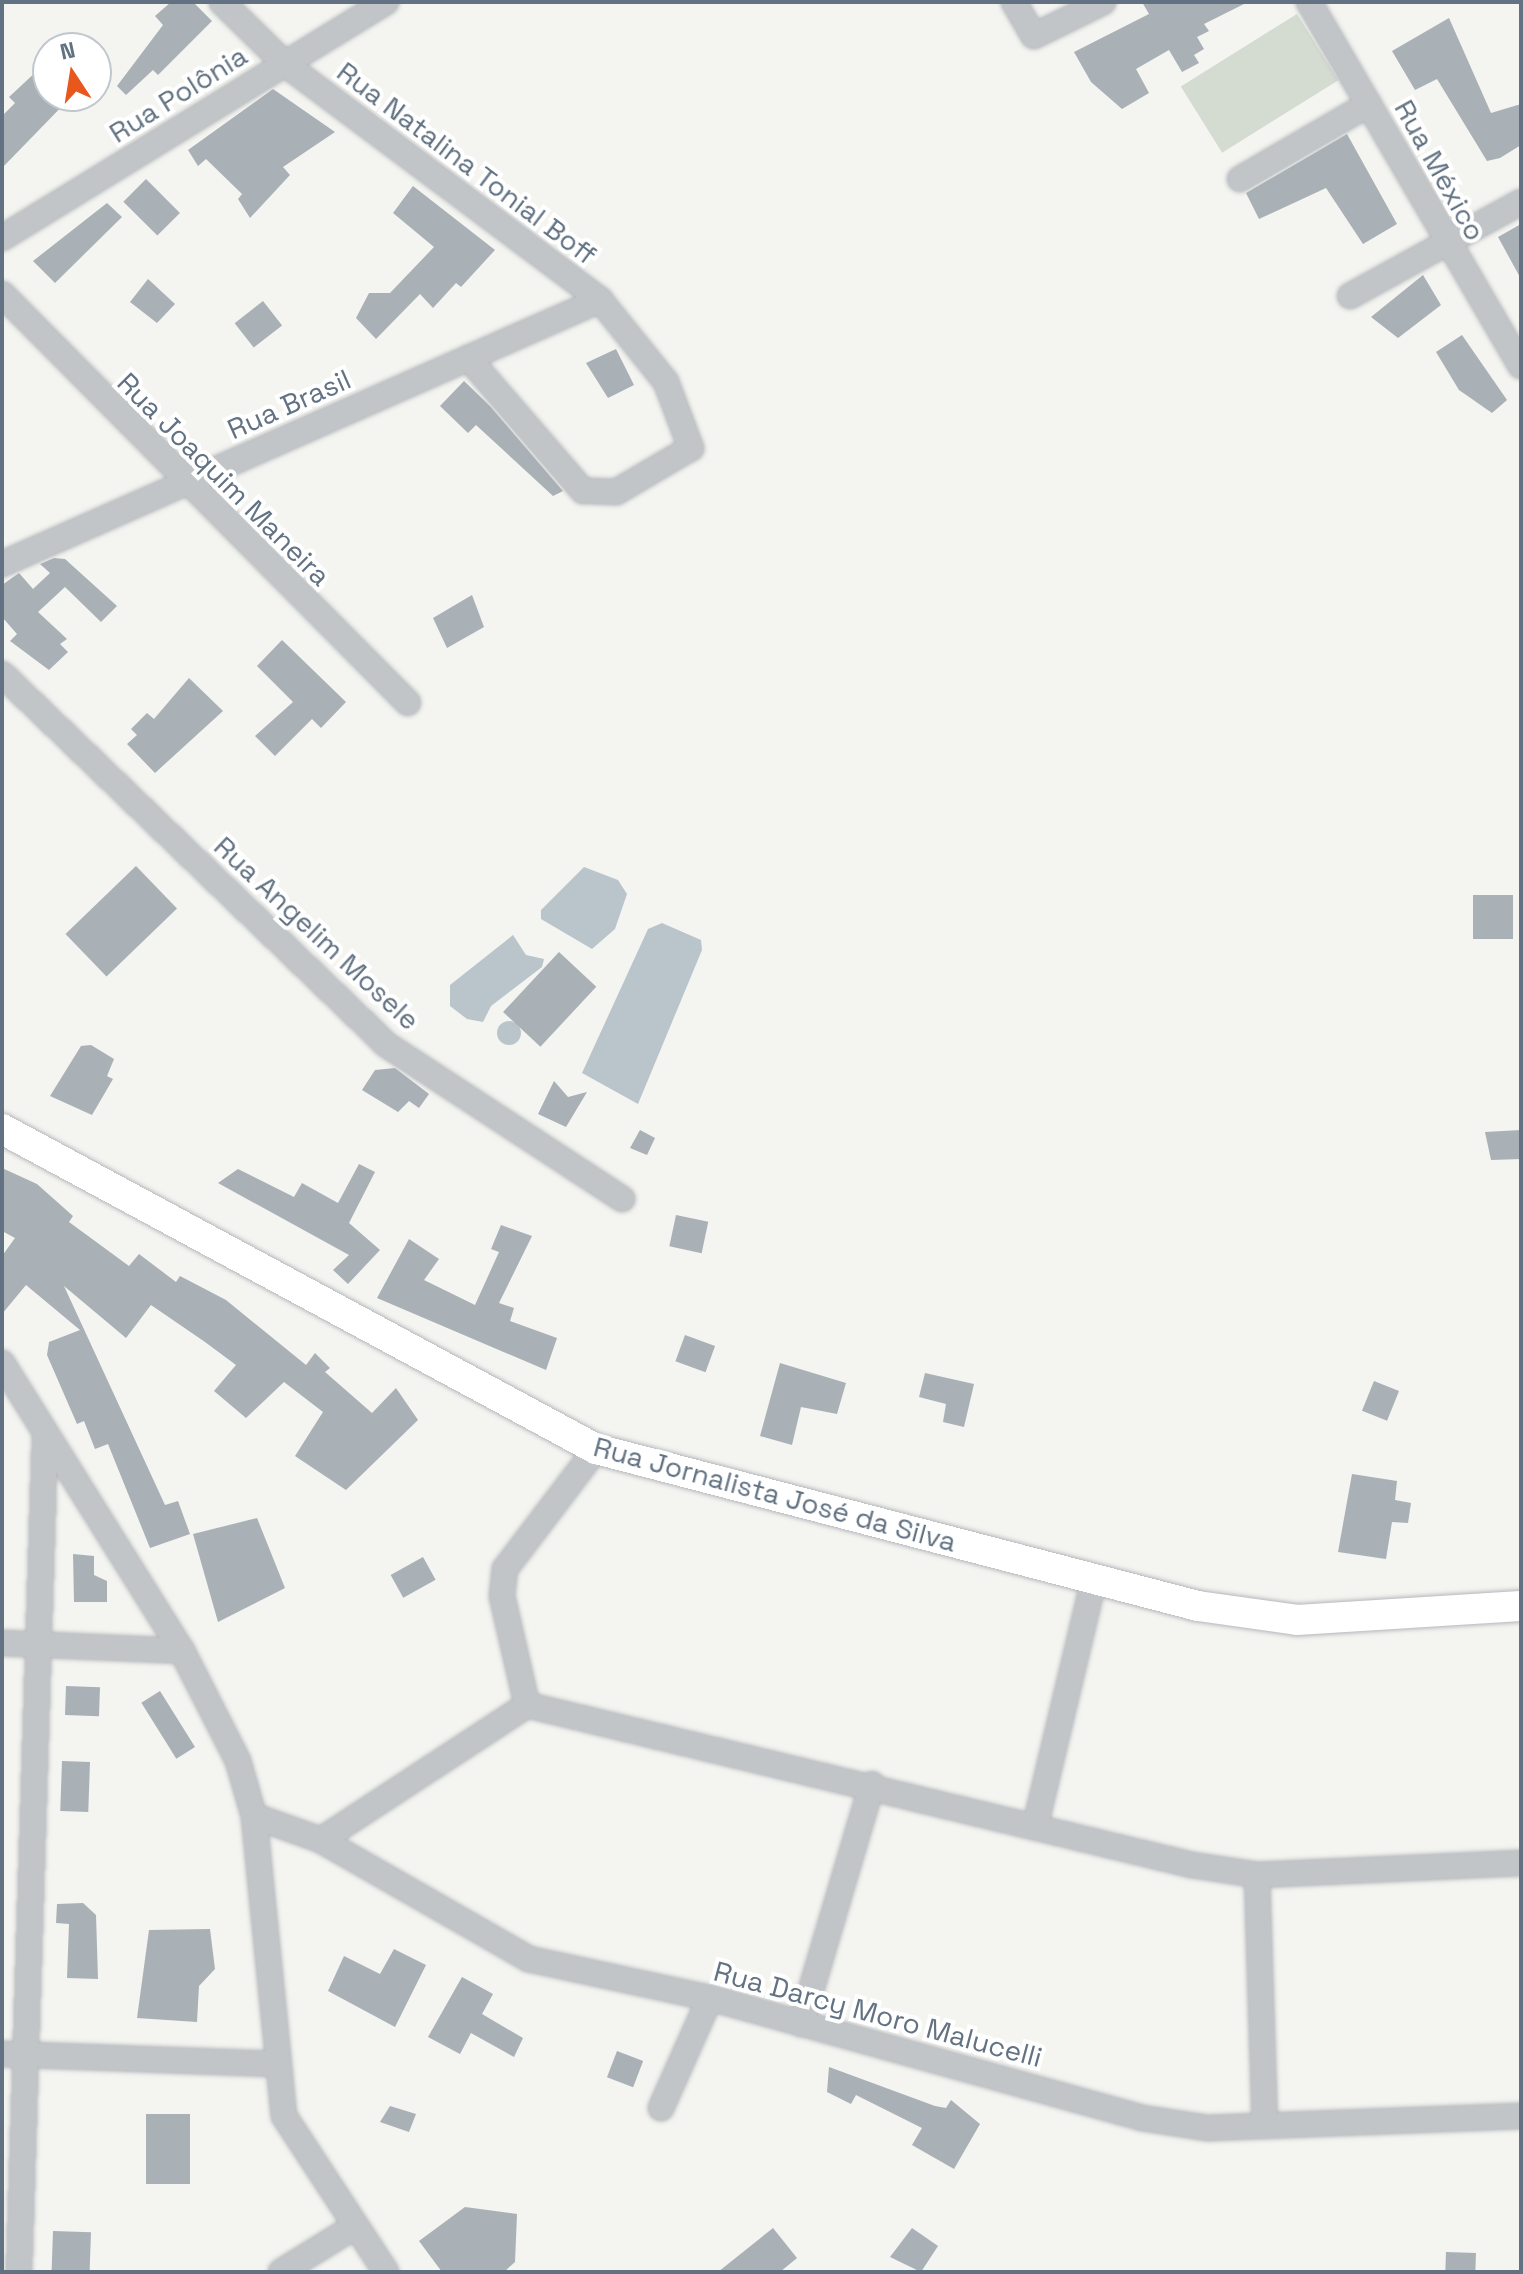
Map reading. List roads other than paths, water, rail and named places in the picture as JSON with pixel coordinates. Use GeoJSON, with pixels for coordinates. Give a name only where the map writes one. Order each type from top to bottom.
{"type":"FeatureCollection","features":[{"type":"Feature","properties":{"kind":"main road","name":"Rua Jornalista José da Silva"},"geometry":{"type":"LineString","coordinates":[[2,1129],[596,1449],[1198,1606],[1297,1620],[1521,1606]]}},
{"type":"Feature","properties":{"kind":"street","name":"Rua Natalina Tonial Boff"},"geometry":{"type":"LineString","coordinates":[[222,2],[285,64],[600,300],[666,382],[691,448],[616,492],[583,491],[468,358]]}},
{"type":"Feature","properties":{"kind":"street","name":"Rua Polônia"},"geometry":{"type":"LineString","coordinates":[[2,238],[386,2]]}},
{"type":"Feature","properties":{"kind":"street"},"geometry":{"type":"LineString","coordinates":[[1014,2],[1034,36],[1103,2]]}},
{"type":"Feature","properties":{"kind":"street","name":"Rua México"},"geometry":{"type":"LineString","coordinates":[[1309,2],[1445,244],[1521,366]]}},
{"type":"Feature","properties":{"kind":"street"},"geometry":{"type":"LineString","coordinates":[[1240,179],[1369,104]]}},
{"type":"Feature","properties":{"kind":"street"},"geometry":{"type":"LineString","coordinates":[[1350,296],[1521,202]]}},
{"type":"Feature","properties":{"kind":"street","name":"Rua Joaquim Maneira"},"geometry":{"type":"LineString","coordinates":[[2,294],[182,484],[408,703]]}},
{"type":"Feature","properties":{"kind":"street","name":"Rua Brasil"},"geometry":{"type":"LineString","coordinates":[[2,564],[600,300]]}},
{"type":"Feature","properties":{"kind":"street","name":"Rua Angelim Mosele"},"geometry":{"type":"LineString","coordinates":[[2,674],[387,1045],[622,1199]]}},
{"type":"Feature","properties":{"kind":"street"},"geometry":{"type":"LineString","coordinates":[[2,1363],[182,1651],[238,1761],[254,1816],[284,2116],[298,2147],[386,2272]]}},
{"type":"Feature","properties":{"kind":"street"},"geometry":{"type":"LineString","coordinates":[[19,2272],[14,2055],[38,1644],[45,1435]]}},
{"type":"Feature","properties":{"kind":"street"},"geometry":{"type":"LineString","coordinates":[[527,1705],[502,1596],[505,1569],[596,1449]]}},
{"type":"Feature","properties":{"kind":"street"},"geometry":{"type":"LineString","coordinates":[[1035,1827],[1094,1579]]}},
{"type":"Feature","properties":{"kind":"street"},"geometry":{"type":"LineString","coordinates":[[2,1643],[182,1651]]}},
{"type":"Feature","properties":{"kind":"street"},"geometry":{"type":"LineString","coordinates":[[321,1840],[527,1705],[872,1784],[1035,1827],[1257,1875],[1521,1863]]}},
{"type":"Feature","properties":{"kind":"street"},"geometry":{"type":"LineString","coordinates":[[801,2024],[872,1784]]}},
{"type":"Feature","properties":{"kind":"street","name":"Rua Darcy Moro Malucelli"},"geometry":{"type":"LineString","coordinates":[[254,1816],[321,1840],[529,1959],[710,1998],[1177,2126],[1265,2126],[1521,2116]]}},
{"type":"Feature","properties":{"kind":"street"},"geometry":{"type":"LineString","coordinates":[[1257,1875],[1265,2126]]}},
{"type":"Feature","properties":{"kind":"street"},"geometry":{"type":"LineString","coordinates":[[661,2108],[710,1998]]}},
{"type":"Feature","properties":{"kind":"street"},"geometry":{"type":"LineString","coordinates":[[14,2055],[277,2064]]}},
{"type":"Feature","properties":{"kind":"street"},"geometry":{"type":"LineString","coordinates":[[281,2272],[354,2227]]}}]}
